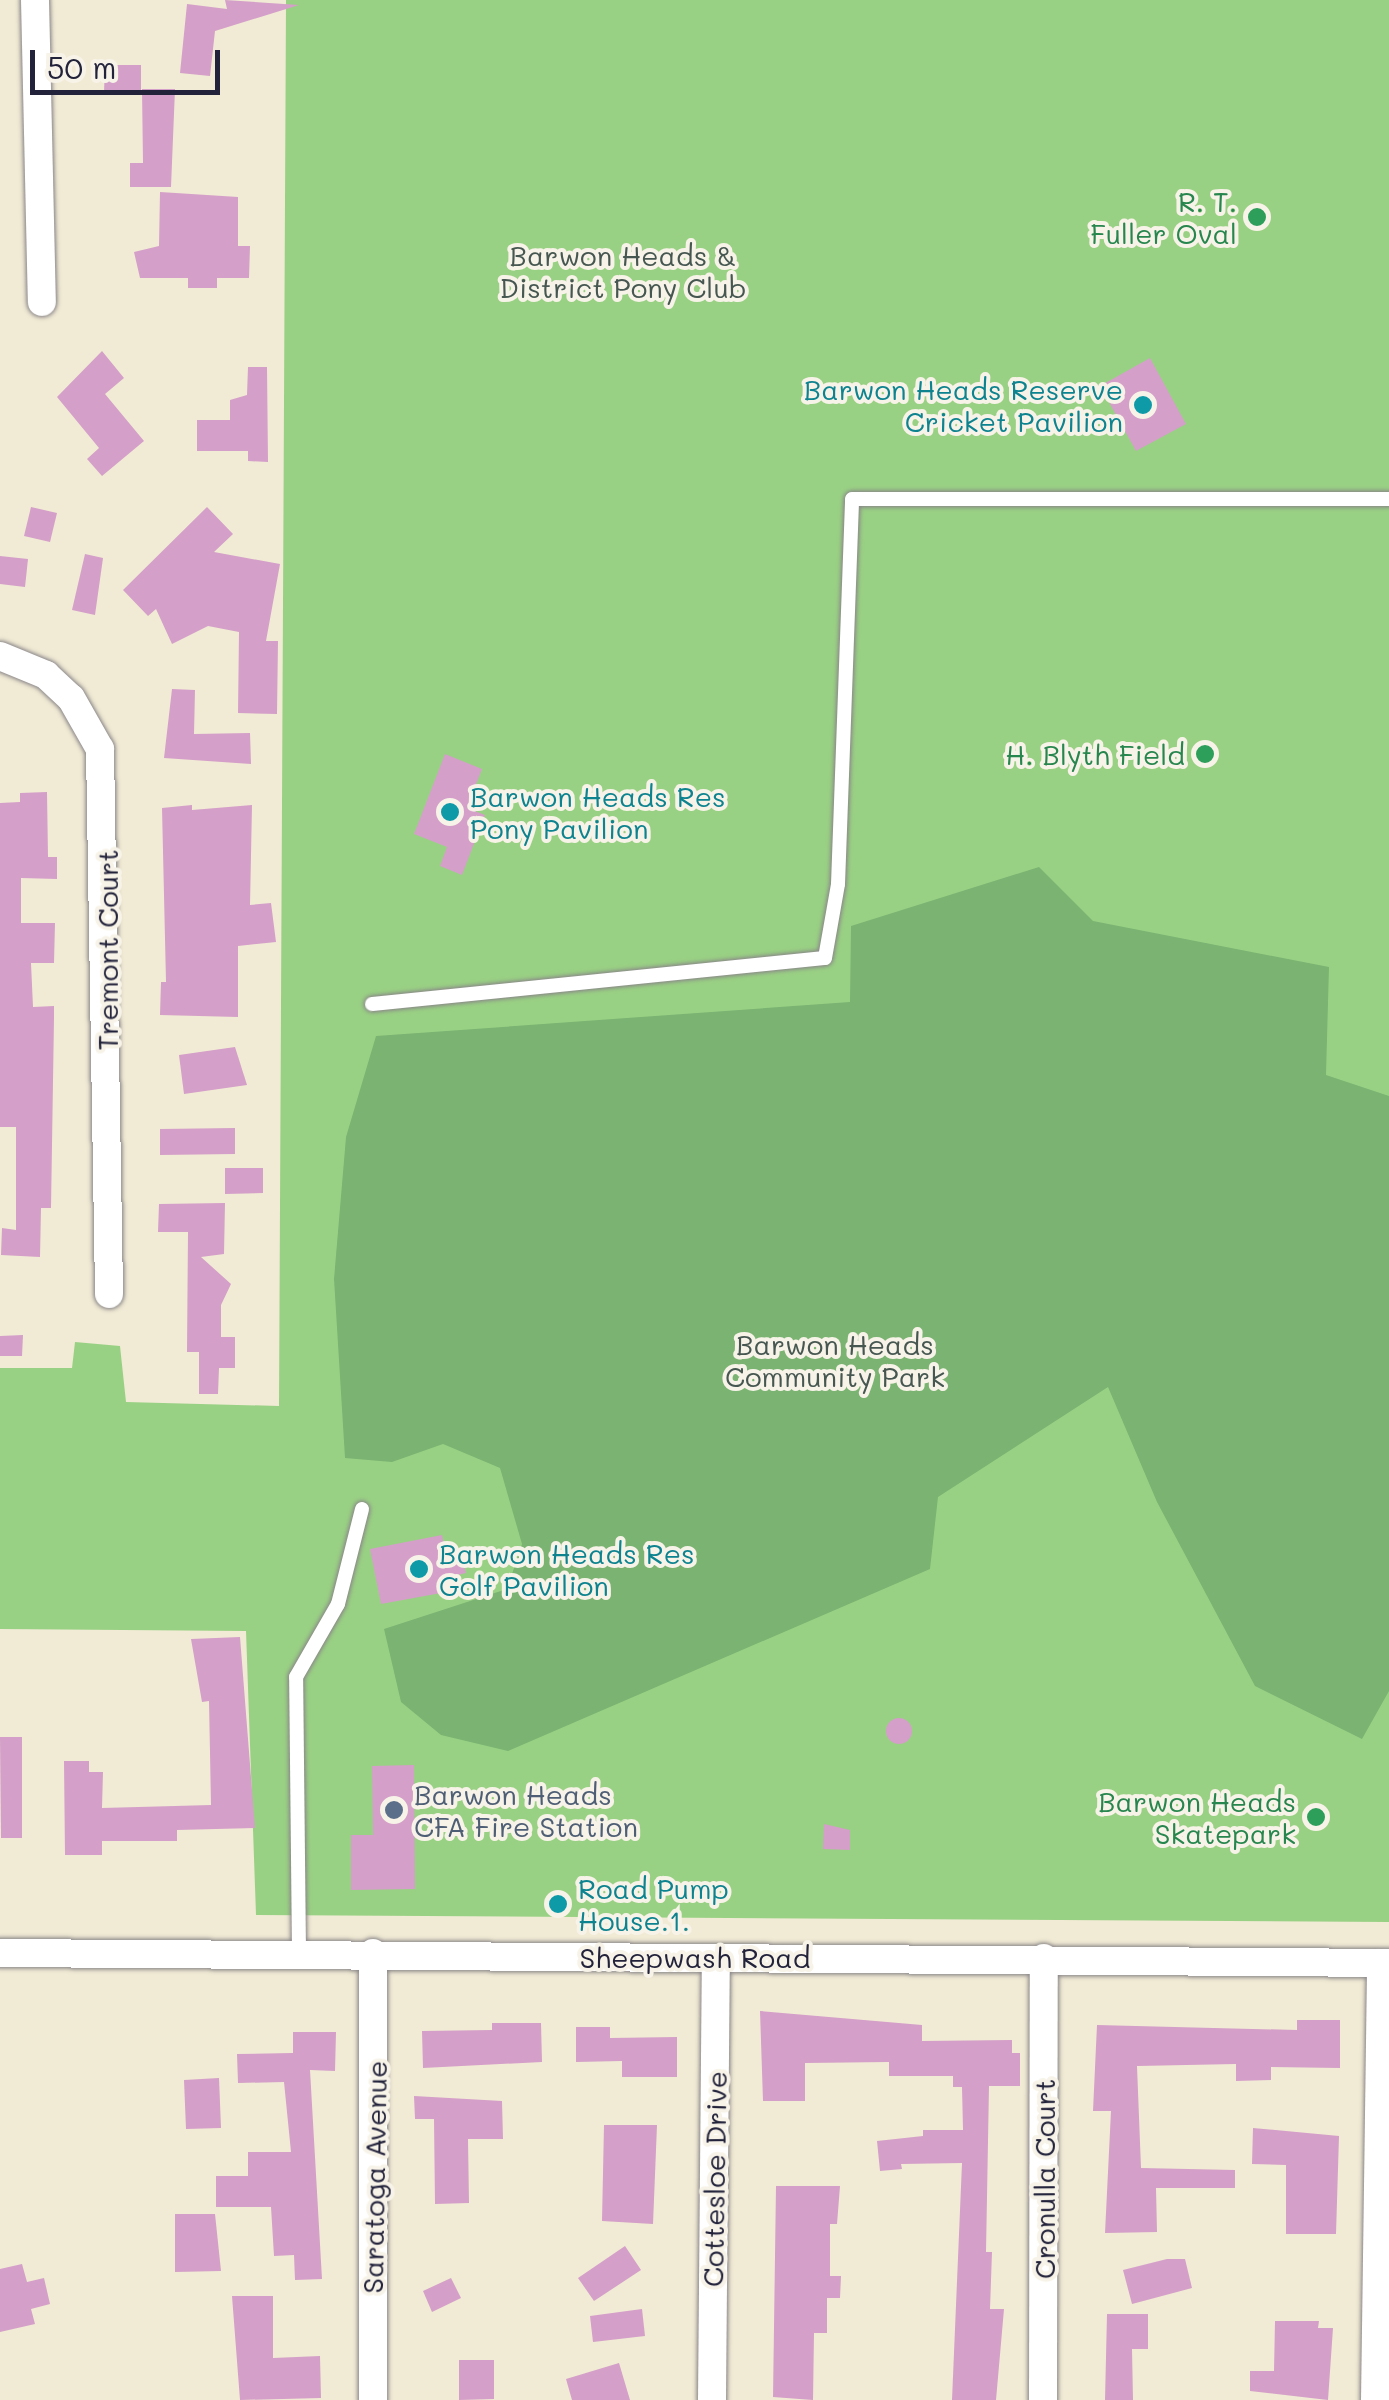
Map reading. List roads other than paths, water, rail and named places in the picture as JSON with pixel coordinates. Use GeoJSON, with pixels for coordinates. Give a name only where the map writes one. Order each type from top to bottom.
{"type":"FeatureCollection","features":[{"type":"Feature","properties":{"kind":"street"},"geometry":{"type":"LineString","coordinates":[[36,0],[42,302]]}},
{"type":"Feature","properties":{"kind":"street","name":"Tremont Court"},"geometry":{"type":"LineString","coordinates":[[0,656],[46,675],[71,698],[100,749],[109,1294]]}},
{"type":"Feature","properties":{"kind":"street","name":"Sheepwash Road"},"geometry":{"type":"LineString","coordinates":[[0,1952],[1385,1963]]}},
{"type":"Feature","properties":{"kind":"street","name":"Saratoga Avenue"},"geometry":{"type":"LineString","coordinates":[[373,2400],[374,1954]]}},
{"type":"Feature","properties":{"kind":"street","name":"Cottesloe Drive"},"geometry":{"type":"LineString","coordinates":[[712,2400],[716,1958]]}},
{"type":"Feature","properties":{"kind":"street","name":"Cronulla Court"},"geometry":{"type":"LineString","coordinates":[[1043,2400],[1044,1958]]}},
{"type":"Feature","properties":{"kind":"street"},"geometry":{"type":"LineString","coordinates":[[1375,2400],[1385,1963]]}},
{"type":"Feature","properties":{"kind":"lane"},"geometry":{"type":"LineString","coordinates":[[372,1004],[826,958],[838,884],[852,500],[1389,499]]}},
{"type":"Feature","properties":{"kind":"lane"},"geometry":{"type":"LineString","coordinates":[[299,1952],[296,1677],[338,1604],[362,1508]]}},
{"type":"Feature","properties":{"kind":"place","name":"R. T. Fuller Oval"},"geometry":{"type":"Point","coordinates":[1257,217]}},
{"type":"Feature","properties":{"kind":"place","name":"Barwon Heads Reserve Cricket Pavilion"},"geometry":{"type":"Point","coordinates":[1143,405]}},
{"type":"Feature","properties":{"kind":"place","name":"H. Blyth Field"},"geometry":{"type":"Point","coordinates":[1205,754]}},
{"type":"Feature","properties":{"kind":"place","name":"Barwon Heads Res Pony Pavilion"},"geometry":{"type":"Point","coordinates":[450,812]}},
{"type":"Feature","properties":{"kind":"place","name":"Barwon Heads Res Golf Pavilion"},"geometry":{"type":"Point","coordinates":[419,1569]}},
{"type":"Feature","properties":{"kind":"place","name":"Barwon Heads CFA Fire Station"},"geometry":{"type":"Point","coordinates":[394,1810]}},
{"type":"Feature","properties":{"kind":"place","name":"Barwon Heads Skatepark"},"geometry":{"type":"Point","coordinates":[1316,1817]}},
{"type":"Feature","properties":{"kind":"place","name":"Road Pump House.1."},"geometry":{"type":"Point","coordinates":[558,1904]}},
{"type":"Feature","properties":{"kind":"park label","name":"Barwon Heads & District Pony Club"},"geometry":{"type":"Point","coordinates":[623,271]}},
{"type":"Feature","properties":{"kind":"park label","name":"Barwon Heads Community Park"},"geometry":{"type":"Point","coordinates":[835,1360]}}]}
